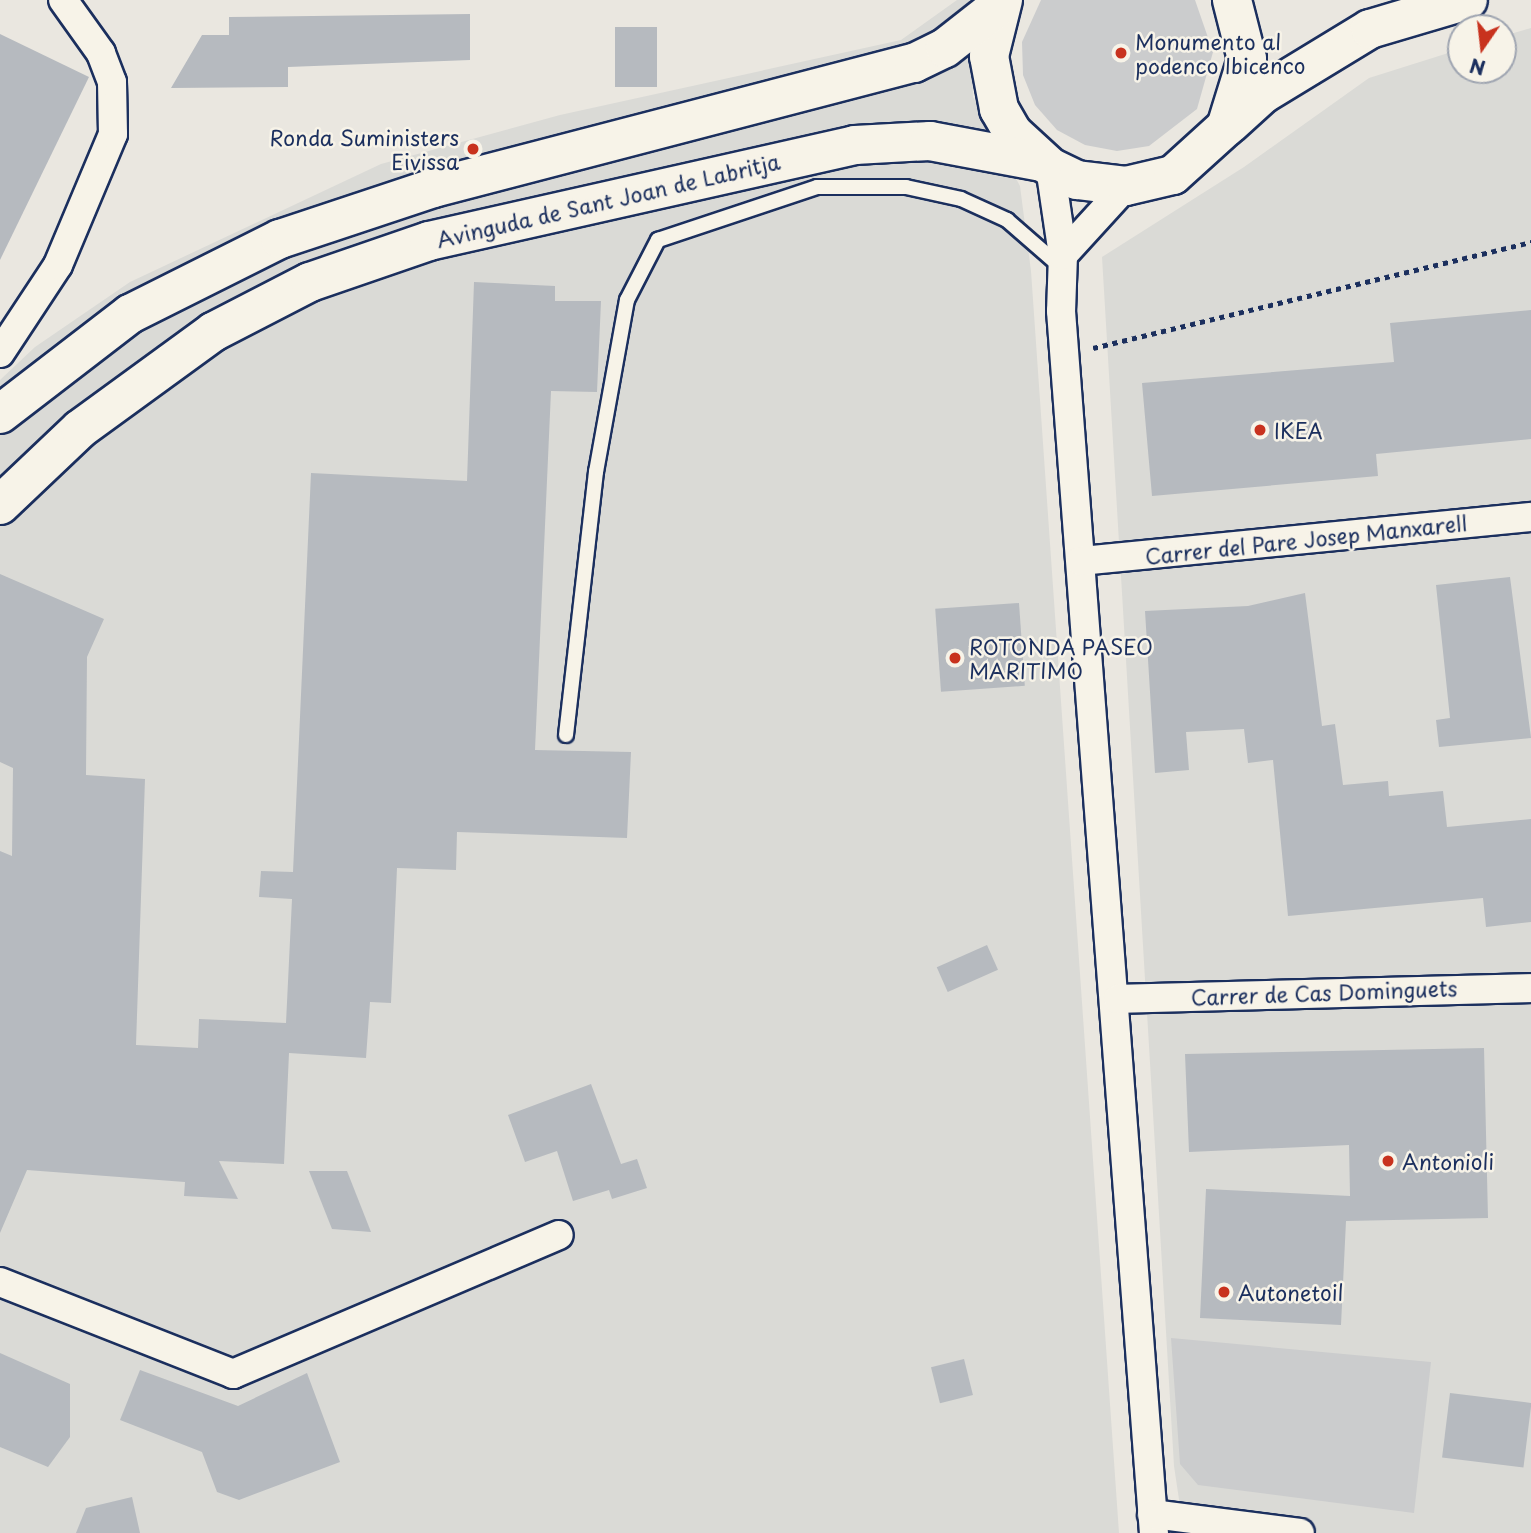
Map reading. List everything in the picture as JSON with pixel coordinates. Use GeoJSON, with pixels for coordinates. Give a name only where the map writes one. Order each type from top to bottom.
{"type":"FeatureCollection","features":[{"type":"Feature","properties":{"kind":"main road"},"geometry":{"type":"LineString","coordinates":[[1226,127],[1247,59],[1232,0]]}},
{"type":"Feature","properties":{"kind":"main road"},"geometry":{"type":"LineString","coordinates":[[1002,2],[992,29],[991,83],[1013,132],[1046,165],[1077,180],[1126,186],[1173,174],[1263,94],[1346,42],[1468,0]]}},
{"type":"Feature","properties":{"kind":"main road"},"geometry":{"type":"LineString","coordinates":[[0,414],[130,314],[280,239],[433,188],[914,63],[1002,2]]}},
{"type":"Feature","properties":{"kind":"main road","name":"Avinguda de Sant Joan de Labritja"},"geometry":{"type":"LineString","coordinates":[[0,505],[80,429],[213,332],[310,282],[429,241],[855,145],[930,141],[1046,165]]}},
{"type":"Feature","properties":{"kind":"street"},"geometry":{"type":"LineString","coordinates":[[0,353],[58,265],[113,134],[112,82],[101,53],[63,0]]}},
{"type":"Feature","properties":{"kind":"street"},"geometry":{"type":"LineString","coordinates":[[1046,165],[1061,261],[1065,355],[1086,627],[1118,999],[1153,1524],[1300,1533]]}},
{"type":"Feature","properties":{"kind":"street"},"geometry":{"type":"LineString","coordinates":[[1061,261],[1126,186]]}},
{"type":"Feature","properties":{"kind":"street","name":"Carrer del Pare Josep Manxarell"},"geometry":{"type":"LineString","coordinates":[[1081,561],[1531,517]]}},
{"type":"Feature","properties":{"kind":"street","name":"Carrer de Cas Dominguets"},"geometry":{"type":"LineString","coordinates":[[1118,999],[1531,988]]}},
{"type":"Feature","properties":{"kind":"street"},"geometry":{"type":"LineString","coordinates":[[0,1282],[233,1374],[559,1235]]}},
{"type":"Feature","properties":{"kind":"lane"},"geometry":{"type":"LineString","coordinates":[[566,735],[596,472],[625,314],[658,240],[817,187],[906,187],[961,199],[1007,220],[1061,261]]}},
{"type":"Feature","properties":{"kind":"path"},"geometry":{"type":"LineString","coordinates":[[1065,355],[1531,242]]}},
{"type":"Feature","properties":{"kind":"shaded area"},"geometry":{"type":"Polygon","coordinates":[[[957,0],[969,0],[973,97],[1020,186],[1031,271],[1119,1533],[0,1533],[0,380],[35,347],[130,282],[381,164],[560,115],[901,40],[957,0]]]}},
{"type":"Feature","properties":{"kind":"shaded area"},"geometry":{"type":"Polygon","coordinates":[[[1041,0],[1195,0],[1213,52],[1197,109],[1149,146],[1117,151],[1085,145],[1057,130],[1035,105],[1023,75],[1022,42],[1041,0]]]}},
{"type":"Feature","properties":{"kind":"shaded area"},"geometry":{"type":"Polygon","coordinates":[[[1531,28],[1531,1533],[1184,1533],[1174,1466],[1102,257],[1244,167],[1369,78],[1447,53],[1447,84],[1517,84],[1517,32],[1531,28]]]}},
{"type":"Feature","properties":{"kind":"shaded area"},"geometry":{"type":"Polygon","coordinates":[[[1171,1338],[1431,1362],[1414,1513],[1198,1485],[1180,1464],[1171,1338]]]}},
{"type":"Feature","properties":{"kind":"building"},"geometry":{"type":"Polygon","coordinates":[[[470,14],[470,60],[288,67],[288,87],[171,88],[202,35],[229,35],[229,17],[470,14]]]}},
{"type":"Feature","properties":{"kind":"building"},"geometry":{"type":"Polygon","coordinates":[[[615,27],[657,27],[657,87],[615,87],[615,27]]]}},
{"type":"Feature","properties":{"kind":"building"},"geometry":{"type":"Polygon","coordinates":[[[0,34],[89,77],[0,260],[0,34]]]}},
{"type":"Feature","properties":{"kind":"building"},"geometry":{"type":"Polygon","coordinates":[[[474,282],[555,286],[555,301],[601,301],[597,392],[551,391],[535,750],[631,752],[627,838],[457,832],[456,870],[397,868],[391,1003],[370,1002],[366,1058],[289,1053],[284,1164],[219,1161],[238,1199],[184,1196],[185,1182],[27,1170],[0,1233],[0,851],[12,856],[13,768],[0,762],[0,574],[104,619],[87,657],[86,775],[145,779],[136,1045],[198,1048],[199,1019],[286,1023],[292,899],[259,897],[261,871],[293,872],[311,473],[467,481],[474,282]]]}},
{"type":"Feature","properties":{"kind":"building"},"geometry":{"type":"Polygon","coordinates":[[[1531,310],[1531,439],[1376,454],[1378,476],[1152,496],[1142,383],[1394,362],[1390,323],[1531,310]]]}},
{"type":"Feature","properties":{"kind":"building"},"geometry":{"type":"Polygon","coordinates":[[[1510,577],[1531,738],[1439,747],[1436,720],[1450,718],[1436,585],[1510,577]]]}},
{"type":"Feature","properties":{"kind":"building"},"geometry":{"type":"Polygon","coordinates":[[[1305,593],[1322,726],[1335,724],[1343,785],[1388,781],[1389,796],[1443,791],[1447,827],[1531,819],[1531,922],[1486,927],[1483,898],[1288,916],[1273,760],[1248,763],[1244,729],[1186,732],[1189,770],[1155,773],[1145,611],[1248,606],[1305,593]]]}},
{"type":"Feature","properties":{"kind":"building"},"geometry":{"type":"Polygon","coordinates":[[[1019,603],[1025,686],[941,692],[935,609],[1019,603]]]}},
{"type":"Feature","properties":{"kind":"building"},"geometry":{"type":"Polygon","coordinates":[[[987,945],[998,970],[948,992],[937,967],[987,945]]]}},
{"type":"Feature","properties":{"kind":"building"},"geometry":{"type":"Polygon","coordinates":[[[1484,1048],[1488,1218],[1346,1221],[1341,1325],[1200,1318],[1206,1189],[1350,1196],[1349,1145],[1189,1152],[1185,1054],[1484,1048]]]}},
{"type":"Feature","properties":{"kind":"building"},"geometry":{"type":"Polygon","coordinates":[[[591,1084],[621,1164],[637,1159],[647,1188],[612,1199],[609,1190],[573,1201],[557,1151],[525,1162],[508,1115],[591,1084]]]}},
{"type":"Feature","properties":{"kind":"building"},"geometry":{"type":"Polygon","coordinates":[[[309,1171],[347,1171],[371,1232],[332,1229],[309,1171]]]}},
{"type":"Feature","properties":{"kind":"building"},"geometry":{"type":"Polygon","coordinates":[[[0,1353],[70,1384],[70,1437],[48,1467],[0,1447],[0,1353]]]}},
{"type":"Feature","properties":{"kind":"building"},"geometry":{"type":"Polygon","coordinates":[[[964,1359],[973,1395],[940,1403],[931,1367],[964,1359]]]}},
{"type":"Feature","properties":{"kind":"building"},"geometry":{"type":"Polygon","coordinates":[[[140,1370],[238,1406],[307,1373],[340,1462],[239,1500],[217,1492],[202,1452],[120,1420],[140,1370]]]}},
{"type":"Feature","properties":{"kind":"building"},"geometry":{"type":"Polygon","coordinates":[[[1450,1393],[1531,1403],[1523,1468],[1442,1458],[1450,1393]]]}},
{"type":"Feature","properties":{"kind":"building"},"geometry":{"type":"Polygon","coordinates":[[[132,1497],[140,1533],[76,1533],[86,1508],[132,1497]]]}},
{"type":"Feature","properties":{"kind":"place","name":"Monumento al podenco Ibicenco"},"geometry":{"type":"Point","coordinates":[1121,53]}},
{"type":"Feature","properties":{"kind":"place","name":"Ronda Suministers Eivissa"},"geometry":{"type":"Point","coordinates":[473,149]}},
{"type":"Feature","properties":{"kind":"place","name":"IKEA"},"geometry":{"type":"Point","coordinates":[1260,430]}},
{"type":"Feature","properties":{"kind":"place","name":"ROTONDA PASEO MARITIMO"},"geometry":{"type":"Point","coordinates":[955,658]}},
{"type":"Feature","properties":{"kind":"place","name":"Antonioli"},"geometry":{"type":"Point","coordinates":[1388,1161]}},
{"type":"Feature","properties":{"kind":"place","name":"Autonetoil"},"geometry":{"type":"Point","coordinates":[1224,1292]}}]}
